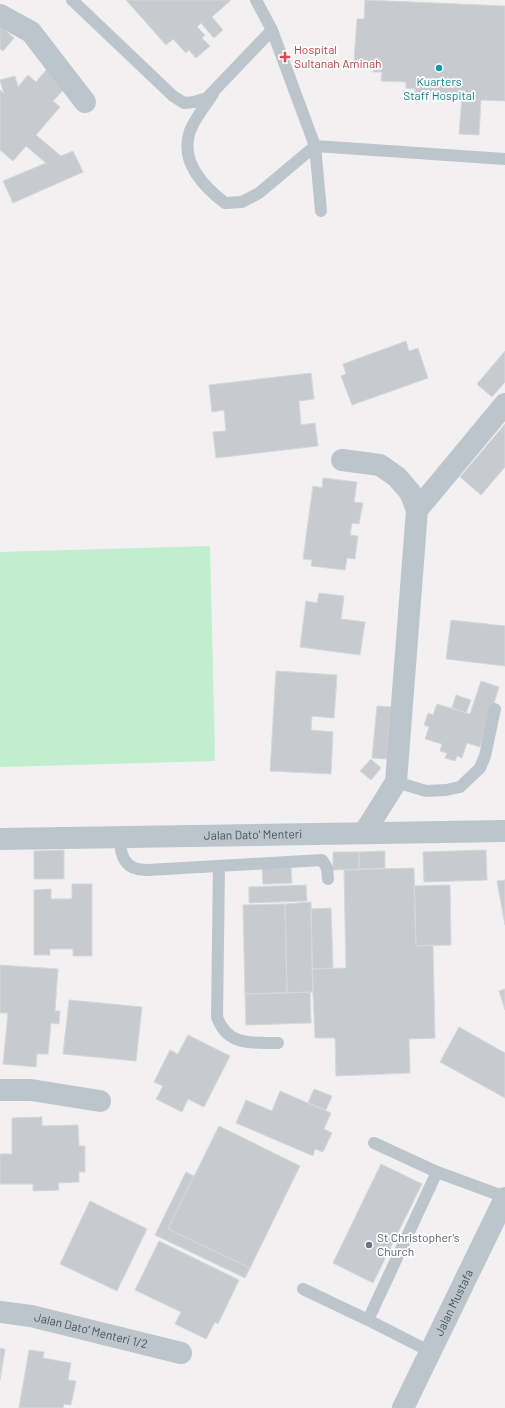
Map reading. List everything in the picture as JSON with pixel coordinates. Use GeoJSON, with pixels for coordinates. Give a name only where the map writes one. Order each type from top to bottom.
{"type":"FeatureCollection","features":[{"type":"Feature","properties":{"kind":"street"},"geometry":{"type":"LineString","coordinates":[[0,15],[31,32],[85,102]]}},
{"type":"Feature","properties":{"kind":"street"},"geometry":{"type":"LineString","coordinates":[[417,510],[505,404]]}},
{"type":"Feature","properties":{"kind":"street"},"geometry":{"type":"LineString","coordinates":[[342,460],[380,465],[397,476],[410,492],[417,510],[396,782],[364,833]]}},
{"type":"Feature","properties":{"kind":"street","name":"Jalan Dato' Menteri"},"geometry":{"type":"LineString","coordinates":[[0,838],[505,831]]}},
{"type":"Feature","properties":{"kind":"street"},"geometry":{"type":"LineString","coordinates":[[0,1090],[31,1090],[100,1101]]}},
{"type":"Feature","properties":{"kind":"street","name":"Jalan Mustafa"},"geometry":{"type":"LineString","coordinates":[[404,1408],[505,1198]]}},
{"type":"Feature","properties":{"kind":"street","name":"Jalan Dato’ Menteri 1/2"},"geometry":{"type":"LineString","coordinates":[[0,1312],[31,1316],[181,1353]]}},
{"type":"Feature","properties":{"kind":"lane"},"geometry":{"type":"LineString","coordinates":[[72,0],[173,96],[184,103],[207,98],[272,30]]}},
{"type":"Feature","properties":{"kind":"lane"},"geometry":{"type":"LineString","coordinates":[[256,0],[272,30],[315,146],[321,211]]}},
{"type":"Feature","properties":{"kind":"lane"},"geometry":{"type":"LineString","coordinates":[[218,86],[190,132],[188,149],[192,168],[204,185],[226,203],[242,202],[259,193],[315,146],[505,159]]}},
{"type":"Feature","properties":{"kind":"lane"},"geometry":{"type":"LineString","coordinates":[[396,782],[426,791],[446,790],[460,787],[480,768],[485,756],[495,709]]}},
{"type":"Feature","properties":{"kind":"lane"},"geometry":{"type":"LineString","coordinates":[[121,837],[120,849],[123,857],[128,864],[136,869],[148,870],[322,860],[327,868],[328,880]]}},
{"type":"Feature","properties":{"kind":"lane"},"geometry":{"type":"LineString","coordinates":[[219,866],[217,1017],[220,1024],[234,1039],[253,1043],[278,1043]]}},
{"type":"Feature","properties":{"kind":"lane"},"geometry":{"type":"LineString","coordinates":[[374,1143],[437,1172],[505,1198]]}},
{"type":"Feature","properties":{"kind":"lane"},"geometry":{"type":"LineString","coordinates":[[368,1320],[437,1172]]}},
{"type":"Feature","properties":{"kind":"lane"},"geometry":{"type":"LineString","coordinates":[[303,1289],[431,1352]]}},
{"type":"Feature","properties":{"kind":"green space"},"geometry":{"type":"Polygon","coordinates":[[[210,546],[215,761],[0,767],[0,552],[210,546]]]}},
{"type":"Feature","properties":{"kind":"building"},"geometry":{"type":"Polygon","coordinates":[[[126,0],[231,0],[212,17],[223,30],[214,38],[201,23],[197,27],[205,35],[202,38],[210,46],[196,58],[189,50],[186,53],[173,39],[166,45],[126,0]]]}},
{"type":"Feature","properties":{"kind":"building","name":"Kuarters Staff Hospital"},"geometry":{"type":"Polygon","coordinates":[[[365,0],[505,6],[505,101],[481,100],[479,135],[459,134],[462,97],[415,94],[415,89],[406,88],[406,82],[381,81],[382,72],[373,72],[374,64],[354,62],[357,19],[364,19],[365,0]]]}},
{"type":"Feature","properties":{"kind":"building"},"geometry":{"type":"Polygon","coordinates":[[[0,26],[14,38],[3,51],[0,49],[0,26]]]}},
{"type":"Feature","properties":{"kind":"building"},"geometry":{"type":"Polygon","coordinates":[[[47,69],[67,86],[53,101],[60,107],[36,135],[61,156],[73,151],[83,172],[13,203],[3,181],[46,163],[26,146],[13,161],[0,150],[0,90],[4,94],[0,80],[15,76],[18,87],[28,75],[36,82],[47,69]]]}},
{"type":"Feature","properties":{"kind":"building"},"geometry":{"type":"Polygon","coordinates":[[[406,341],[409,351],[418,348],[428,378],[352,405],[341,376],[346,374],[343,364],[406,341]]]}},
{"type":"Feature","properties":{"kind":"building"},"geometry":{"type":"Polygon","coordinates":[[[505,351],[505,382],[492,397],[477,384],[505,351]]]}},
{"type":"Feature","properties":{"kind":"building"},"geometry":{"type":"Polygon","coordinates":[[[311,373],[314,399],[299,401],[301,425],[315,423],[318,446],[216,458],[213,432],[226,431],[224,410],[212,412],[209,385],[311,373]]]}},
{"type":"Feature","properties":{"kind":"building"},"geometry":{"type":"Polygon","coordinates":[[[505,424],[505,467],[481,495],[460,477],[505,424]]]}},
{"type":"Feature","properties":{"kind":"building"},"geometry":{"type":"Polygon","coordinates":[[[323,478],[357,482],[354,502],[363,503],[359,524],[352,523],[350,535],[358,536],[355,559],[347,558],[345,570],[311,566],[312,560],[303,559],[313,486],[322,488],[323,478]]]}},
{"type":"Feature","properties":{"kind":"building"},"geometry":{"type":"Polygon","coordinates":[[[319,593],[344,596],[341,619],[365,622],[360,655],[300,647],[306,601],[317,603],[319,593]]]}},
{"type":"Feature","properties":{"kind":"building"},"geometry":{"type":"Polygon","coordinates":[[[451,620],[505,626],[505,666],[446,659],[451,620]]]}},
{"type":"Feature","properties":{"kind":"building"},"geometry":{"type":"Polygon","coordinates":[[[276,671],[337,675],[334,718],[312,716],[311,730],[333,732],[331,774],[270,771],[276,671]]]}},
{"type":"Feature","properties":{"kind":"building"},"geometry":{"type":"Polygon","coordinates":[[[481,681],[499,687],[480,747],[467,743],[462,758],[457,756],[455,761],[445,758],[447,753],[440,751],[442,744],[425,739],[429,727],[424,725],[428,713],[433,715],[437,704],[470,714],[481,681]]]}},
{"type":"Feature","properties":{"kind":"building"},"geometry":{"type":"Polygon","coordinates":[[[456,695],[471,700],[466,713],[452,708],[456,695]]]}},
{"type":"Feature","properties":{"kind":"building"},"geometry":{"type":"Polygon","coordinates":[[[377,706],[391,707],[387,759],[372,758],[377,706]]]}},
{"type":"Feature","properties":{"kind":"building"},"geometry":{"type":"Polygon","coordinates":[[[371,759],[381,768],[371,780],[360,771],[371,759]]]}},
{"type":"Feature","properties":{"kind":"building"},"geometry":{"type":"Polygon","coordinates":[[[64,850],[64,879],[34,879],[34,851],[64,850]]]}},
{"type":"Feature","properties":{"kind":"building"},"geometry":{"type":"Polygon","coordinates":[[[486,850],[487,880],[424,882],[423,852],[486,850]]]}},
{"type":"Feature","properties":{"kind":"building"},"geometry":{"type":"Polygon","coordinates":[[[385,851],[385,868],[359,869],[359,852],[385,851]]]}},
{"type":"Feature","properties":{"kind":"building"},"geometry":{"type":"Polygon","coordinates":[[[333,852],[359,852],[359,869],[333,870],[333,852]]]}},
{"type":"Feature","properties":{"kind":"building"},"geometry":{"type":"Polygon","coordinates":[[[291,867],[292,883],[263,884],[262,868],[291,867]]]}},
{"type":"Feature","properties":{"kind":"building"},"geometry":{"type":"Polygon","coordinates":[[[414,868],[416,946],[433,945],[435,1038],[409,1039],[410,1073],[336,1076],[335,1038],[315,1038],[312,969],[346,968],[344,870],[414,868]]]}},
{"type":"Feature","properties":{"kind":"building"},"geometry":{"type":"Polygon","coordinates":[[[505,880],[505,925],[497,881],[505,880]]]}},
{"type":"Feature","properties":{"kind":"building"},"geometry":{"type":"Polygon","coordinates":[[[72,884],[92,884],[92,956],[73,956],[73,949],[50,949],[50,955],[34,955],[34,890],[51,889],[51,899],[72,899],[72,884]]]}},
{"type":"Feature","properties":{"kind":"building"},"geometry":{"type":"Polygon","coordinates":[[[306,885],[307,901],[249,903],[249,887],[306,885]]]}},
{"type":"Feature","properties":{"kind":"building"},"geometry":{"type":"Polygon","coordinates":[[[450,885],[451,945],[416,946],[414,886],[450,885]]]}},
{"type":"Feature","properties":{"kind":"building"},"geometry":{"type":"Polygon","coordinates":[[[311,902],[313,992],[287,993],[285,904],[311,902]]]}},
{"type":"Feature","properties":{"kind":"building"},"geometry":{"type":"Polygon","coordinates":[[[285,904],[287,993],[245,994],[243,905],[285,904]]]}},
{"type":"Feature","properties":{"kind":"building"},"geometry":{"type":"Polygon","coordinates":[[[331,908],[333,968],[312,969],[311,909],[331,908]]]}},
{"type":"Feature","properties":{"kind":"building"},"geometry":{"type":"Polygon","coordinates":[[[0,965],[58,969],[55,1011],[60,1011],[59,1024],[51,1023],[48,1054],[37,1054],[36,1067],[3,1064],[8,1013],[0,1013],[0,965]]]}},
{"type":"Feature","properties":{"kind":"building"},"geometry":{"type":"Polygon","coordinates":[[[505,989],[505,1010],[499,991],[505,989]]]}},
{"type":"Feature","properties":{"kind":"building"},"geometry":{"type":"Polygon","coordinates":[[[310,992],[311,1023],[246,1025],[245,994],[310,992]]]}},
{"type":"Feature","properties":{"kind":"building"},"geometry":{"type":"Polygon","coordinates":[[[69,1000],[142,1007],[136,1061],[63,1054],[69,1000]]]}},
{"type":"Feature","properties":{"kind":"building"},"geometry":{"type":"Polygon","coordinates":[[[459,1027],[505,1053],[505,1098],[440,1062],[459,1027]]]}},
{"type":"Feature","properties":{"kind":"building"},"geometry":{"type":"Polygon","coordinates":[[[188,1035],[230,1056],[204,1107],[188,1099],[182,1112],[156,1099],[163,1086],[154,1082],[170,1050],[178,1054],[188,1035]]]}},
{"type":"Feature","properties":{"kind":"building"},"geometry":{"type":"Polygon","coordinates":[[[314,1089],[332,1096],[326,1110],[308,1103],[314,1089]]]}},
{"type":"Feature","properties":{"kind":"building"},"geometry":{"type":"Polygon","coordinates":[[[280,1091],[331,1113],[324,1129],[332,1133],[323,1152],[315,1149],[313,1156],[236,1123],[246,1100],[272,1111],[280,1091]]]}},
{"type":"Feature","properties":{"kind":"building"},"geometry":{"type":"Polygon","coordinates":[[[42,1117],[42,1126],[78,1125],[79,1146],[85,1146],[85,1172],[79,1172],[79,1182],[58,1183],[59,1190],[33,1191],[33,1184],[0,1184],[0,1154],[12,1154],[12,1118],[42,1117]]]}},
{"type":"Feature","properties":{"kind":"building"},"geometry":{"type":"Polygon","coordinates":[[[219,1126],[300,1166],[250,1268],[168,1229],[219,1126]]]}},
{"type":"Feature","properties":{"kind":"building"},"geometry":{"type":"Polygon","coordinates":[[[381,1164],[422,1184],[373,1283],[333,1263],[381,1164]]]}},
{"type":"Feature","properties":{"kind":"building"},"geometry":{"type":"Polygon","coordinates":[[[186,1172],[194,1176],[168,1229],[250,1268],[245,1278],[155,1235],[186,1172]]]}},
{"type":"Feature","properties":{"kind":"building"},"geometry":{"type":"Polygon","coordinates":[[[90,1201],[147,1229],[117,1291],[60,1264],[90,1201]]]}},
{"type":"Feature","properties":{"kind":"building"},"geometry":{"type":"Polygon","coordinates":[[[159,1241],[239,1280],[218,1324],[215,1322],[206,1339],[175,1324],[181,1312],[135,1290],[159,1241]]]}},
{"type":"Feature","properties":{"kind":"building"},"geometry":{"type":"Polygon","coordinates":[[[0,1348],[5,1349],[0,1380],[0,1348]]]}},
{"type":"Feature","properties":{"kind":"building"},"geometry":{"type":"Polygon","coordinates":[[[29,1350],[44,1352],[43,1358],[71,1363],[68,1380],[76,1381],[71,1405],[64,1404],[63,1408],[19,1408],[29,1350]]]}},
{"type":"Feature","properties":{"kind":"place","name":"Hospital Sultanah Aminah"},"geometry":{"type":"Point","coordinates":[285,57]}},
{"type":"Feature","properties":{"kind":"place","name":"Kuarters Staff Hospital"},"geometry":{"type":"Point","coordinates":[439,68]}},
{"type":"Feature","properties":{"kind":"place","name":"St Christopher's Church"},"geometry":{"type":"Point","coordinates":[369,1245]}}]}
